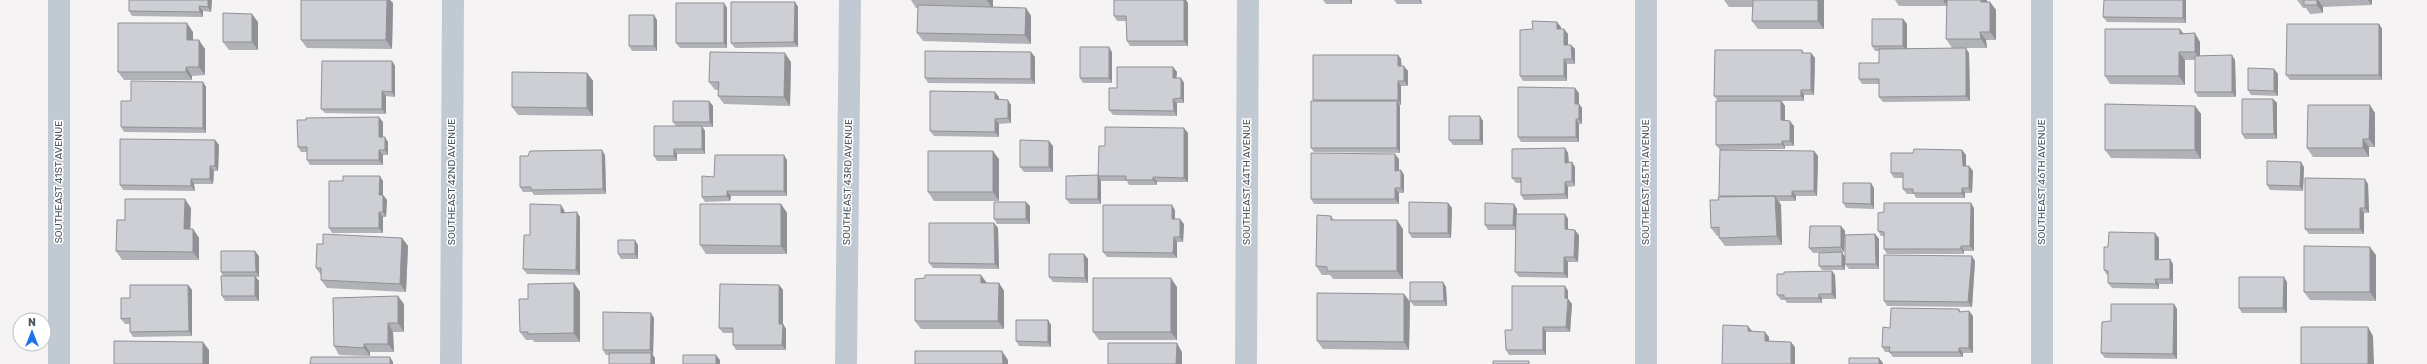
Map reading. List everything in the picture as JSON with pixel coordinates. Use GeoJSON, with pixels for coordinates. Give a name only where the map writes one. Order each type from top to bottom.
{"type":"FeatureCollection","features":[{"type":"Feature","properties":{"kind":"street","name":"SOUTHEAST 41ST AVENUE"},"geometry":{"type":"LineString","coordinates":[[59,0],[59,364]]}},
{"type":"Feature","properties":{"kind":"street","name":"SOUTHEAST 42ND AVENUE"},"geometry":{"type":"LineString","coordinates":[[451,364],[453,0]]}},
{"type":"Feature","properties":{"kind":"street","name":"SOUTHEAST 43RD AVENUE"},"geometry":{"type":"LineString","coordinates":[[846,364],[850,0]]}},
{"type":"Feature","properties":{"kind":"street","name":"SOUTHEAST 44TH AVENUE"},"geometry":{"type":"LineString","coordinates":[[1246,364],[1248,0]]}},
{"type":"Feature","properties":{"kind":"street","name":"SOUTHEAST 45TH AVENUE"},"geometry":{"type":"LineString","coordinates":[[1646,0],[1646,364]]}},
{"type":"Feature","properties":{"kind":"street","name":"SOUTHEAST 46TH AVENUE"},"geometry":{"type":"LineString","coordinates":[[2042,0],[2042,364]]}},
{"type":"Feature","properties":{"kind":"building"},"geometry":{"type":"Polygon","coordinates":[[[129,0],[208,0],[208,7],[199,6],[200,12],[129,11],[129,0]]]}},
{"type":"Feature","properties":{"kind":"building"},"geometry":{"type":"Polygon","coordinates":[[[301,0],[387,0],[386,40],[301,40],[301,0]]]}},
{"type":"Feature","properties":{"kind":"building"},"geometry":{"type":"Polygon","coordinates":[[[1114,0],[1184,0],[1184,41],[1127,41],[1126,16],[1114,16],[1114,0]]]}},
{"type":"Feature","properties":{"kind":"building"},"geometry":{"type":"Polygon","coordinates":[[[1753,0],[1818,0],[1818,21],[1752,21],[1753,0]]]}},
{"type":"Feature","properties":{"kind":"building"},"geometry":{"type":"Polygon","coordinates":[[[1947,0],[1981,0],[1981,2],[1990,2],[1990,32],[1980,32],[1981,39],[1946,39],[1947,0]]]}},
{"type":"Feature","properties":{"kind":"building"},"geometry":{"type":"Polygon","coordinates":[[[2104,0],[2183,0],[2183,18],[2103,17],[2104,0]]]}},
{"type":"Feature","properties":{"kind":"building"},"geometry":{"type":"Polygon","coordinates":[[[2304,0],[2317,0],[2317,5],[2304,5],[2304,0]]]}},
{"type":"Feature","properties":{"kind":"building"},"geometry":{"type":"Polygon","coordinates":[[[731,2],[795,2],[794,42],[731,43],[731,2]]]}},
{"type":"Feature","properties":{"kind":"building"},"geometry":{"type":"Polygon","coordinates":[[[676,3],[724,3],[724,43],[676,43],[676,3]]]}},
{"type":"Feature","properties":{"kind":"building"},"geometry":{"type":"Polygon","coordinates":[[[918,5],[1026,8],[1025,35],[917,33],[918,5]]]}},
{"type":"Feature","properties":{"kind":"building"},"geometry":{"type":"Polygon","coordinates":[[[223,13],[252,14],[252,42],[223,42],[223,13]]]}},
{"type":"Feature","properties":{"kind":"building"},"geometry":{"type":"Polygon","coordinates":[[[629,15],[654,15],[654,46],[629,46],[629,15]]]}},
{"type":"Feature","properties":{"kind":"building"},"geometry":{"type":"Polygon","coordinates":[[[1872,19],[1903,19],[1903,46],[1872,46],[1872,19]]]}},
{"type":"Feature","properties":{"kind":"building"},"geometry":{"type":"Polygon","coordinates":[[[1532,21],[1557,22],[1557,29],[1564,29],[1564,45],[1571,45],[1572,59],[1564,59],[1564,76],[1520,76],[1520,30],[1533,29],[1532,21]]]}},
{"type":"Feature","properties":{"kind":"building"},"geometry":{"type":"Polygon","coordinates":[[[118,23],[187,23],[187,40],[199,40],[199,67],[186,67],[186,72],[118,72],[118,23]]]}},
{"type":"Feature","properties":{"kind":"building"},"geometry":{"type":"Polygon","coordinates":[[[2287,24],[2379,24],[2379,75],[2286,75],[2287,24]]]}},
{"type":"Feature","properties":{"kind":"building"},"geometry":{"type":"Polygon","coordinates":[[[2105,29],[2180,29],[2180,34],[2195,33],[2195,52],[2179,52],[2179,76],[2105,76],[2105,29]]]}},
{"type":"Feature","properties":{"kind":"building"},"geometry":{"type":"Polygon","coordinates":[[[1080,47],[1109,47],[1109,78],[1080,78],[1080,47]]]}},
{"type":"Feature","properties":{"kind":"building"},"geometry":{"type":"Polygon","coordinates":[[[1966,48],[1966,96],[1879,97],[1879,79],[1859,79],[1859,63],[1879,63],[1879,49],[1966,48]]]}},
{"type":"Feature","properties":{"kind":"building"},"geometry":{"type":"Polygon","coordinates":[[[1715,50],[1802,50],[1802,53],[1811,53],[1811,90],[1801,90],[1801,96],[1714,96],[1715,50]]]}},
{"type":"Feature","properties":{"kind":"building"},"geometry":{"type":"Polygon","coordinates":[[[925,51],[1031,52],[1031,79],[925,78],[925,51]]]}},
{"type":"Feature","properties":{"kind":"building"},"geometry":{"type":"Polygon","coordinates":[[[710,52],[785,53],[784,97],[718,96],[719,82],[709,82],[710,52]]]}},
{"type":"Feature","properties":{"kind":"building"},"geometry":{"type":"Polygon","coordinates":[[[1313,55],[1398,55],[1398,66],[1404,66],[1404,81],[1398,81],[1398,100],[1313,100],[1313,55]]]}},
{"type":"Feature","properties":{"kind":"building"},"geometry":{"type":"Polygon","coordinates":[[[2232,55],[2232,92],[2195,92],[2195,56],[2232,55]]]}},
{"type":"Feature","properties":{"kind":"building"},"geometry":{"type":"Polygon","coordinates":[[[322,61],[392,61],[392,92],[382,91],[382,109],[321,109],[322,61]]]}},
{"type":"Feature","properties":{"kind":"building"},"geometry":{"type":"Polygon","coordinates":[[[1117,67],[1173,67],[1173,78],[1181,78],[1181,98],[1173,99],[1174,111],[1109,110],[1109,88],[1117,88],[1117,67]]]}},
{"type":"Feature","properties":{"kind":"building"},"geometry":{"type":"Polygon","coordinates":[[[2248,68],[2274,69],[2274,91],[2248,90],[2248,68]]]}},
{"type":"Feature","properties":{"kind":"building"},"geometry":{"type":"Polygon","coordinates":[[[512,72],[587,73],[587,108],[512,107],[512,72]]]}},
{"type":"Feature","properties":{"kind":"building"},"geometry":{"type":"Polygon","coordinates":[[[131,81],[203,82],[203,128],[121,127],[121,101],[131,101],[131,81]]]}},
{"type":"Feature","properties":{"kind":"building"},"geometry":{"type":"Polygon","coordinates":[[[1518,87],[1575,88],[1575,104],[1579,104],[1579,119],[1576,119],[1576,137],[1518,137],[1518,87]]]}},
{"type":"Feature","properties":{"kind":"building"},"geometry":{"type":"Polygon","coordinates":[[[930,91],[995,92],[995,99],[1008,100],[1008,118],[995,119],[995,132],[930,131],[930,91]]]}},
{"type":"Feature","properties":{"kind":"building"},"geometry":{"type":"Polygon","coordinates":[[[2242,99],[2273,99],[2274,134],[2242,134],[2242,99]]]}},
{"type":"Feature","properties":{"kind":"building"},"geometry":{"type":"Polygon","coordinates":[[[673,101],[709,101],[710,122],[673,122],[673,101]]]}},
{"type":"Feature","properties":{"kind":"building"},"geometry":{"type":"Polygon","coordinates":[[[1311,101],[1397,101],[1397,148],[1311,148],[1311,101]]]}},
{"type":"Feature","properties":{"kind":"building"},"geometry":{"type":"Polygon","coordinates":[[[1716,101],[1781,101],[1781,120],[1790,121],[1790,141],[1782,141],[1782,144],[1716,145],[1716,101]]]}},
{"type":"Feature","properties":{"kind":"building"},"geometry":{"type":"Polygon","coordinates":[[[2105,104],[2195,106],[2195,150],[2105,150],[2105,104]]]}},
{"type":"Feature","properties":{"kind":"building"},"geometry":{"type":"Polygon","coordinates":[[[2308,105],[2370,105],[2369,139],[2363,139],[2363,148],[2307,148],[2308,105]]]}},
{"type":"Feature","properties":{"kind":"building"},"geometry":{"type":"Polygon","coordinates":[[[1449,116],[1480,116],[1480,140],[1449,140],[1449,116]]]}},
{"type":"Feature","properties":{"kind":"building"},"geometry":{"type":"Polygon","coordinates":[[[379,117],[379,137],[385,137],[385,150],[379,150],[379,160],[307,160],[307,147],[298,147],[297,120],[306,120],[306,118],[379,117]]]}},
{"type":"Feature","properties":{"kind":"building"},"geometry":{"type":"Polygon","coordinates":[[[654,126],[702,126],[702,149],[674,149],[674,156],[654,156],[654,126]]]}},
{"type":"Feature","properties":{"kind":"building"},"geometry":{"type":"Polygon","coordinates":[[[1105,127],[1184,128],[1184,178],[1153,177],[1153,180],[1126,180],[1126,176],[1098,176],[1099,146],[1105,146],[1105,127]]]}},
{"type":"Feature","properties":{"kind":"building"},"geometry":{"type":"Polygon","coordinates":[[[120,139],[215,140],[215,166],[210,166],[210,179],[191,179],[191,186],[120,185],[120,139]]]}},
{"type":"Feature","properties":{"kind":"building"},"geometry":{"type":"Polygon","coordinates":[[[1020,140],[1049,141],[1049,167],[1020,167],[1020,140]]]}},
{"type":"Feature","properties":{"kind":"building"},"geometry":{"type":"Polygon","coordinates":[[[1565,148],[1565,163],[1572,162],[1572,181],[1565,182],[1565,194],[1521,195],[1521,178],[1512,178],[1512,149],[1565,148]]]}},
{"type":"Feature","properties":{"kind":"building"},"geometry":{"type":"Polygon","coordinates":[[[1914,149],[1962,150],[1963,166],[1969,166],[1969,188],[1962,188],[1962,193],[1913,193],[1913,189],[1903,189],[1903,173],[1891,173],[1891,153],[1913,153],[1914,149]]]}},
{"type":"Feature","properties":{"kind":"building"},"geometry":{"type":"Polygon","coordinates":[[[602,150],[603,189],[531,190],[531,187],[520,187],[520,156],[528,156],[530,151],[602,150]]]}},
{"type":"Feature","properties":{"kind":"building"},"geometry":{"type":"Polygon","coordinates":[[[1720,150],[1814,151],[1814,191],[1792,191],[1792,196],[1719,196],[1720,150]]]}},
{"type":"Feature","properties":{"kind":"building"},"geometry":{"type":"Polygon","coordinates":[[[928,151],[993,151],[993,192],[928,192],[928,151]]]}},
{"type":"Feature","properties":{"kind":"building"},"geometry":{"type":"Polygon","coordinates":[[[1311,153],[1395,154],[1395,171],[1401,170],[1401,188],[1395,188],[1395,199],[1311,199],[1311,153]]]}},
{"type":"Feature","properties":{"kind":"building"},"geometry":{"type":"Polygon","coordinates":[[[715,155],[784,155],[784,191],[727,191],[727,196],[702,197],[702,176],[714,177],[715,155]]]}},
{"type":"Feature","properties":{"kind":"building"},"geometry":{"type":"Polygon","coordinates":[[[2267,161],[2301,162],[2300,186],[2267,185],[2267,161]]]}},
{"type":"Feature","properties":{"kind":"building"},"geometry":{"type":"Polygon","coordinates":[[[1098,175],[1098,199],[1066,199],[1066,176],[1098,175]]]}},
{"type":"Feature","properties":{"kind":"building"},"geometry":{"type":"Polygon","coordinates":[[[343,176],[380,176],[379,195],[383,195],[383,212],[379,212],[379,228],[329,228],[329,181],[343,181],[343,176]]]}},
{"type":"Feature","properties":{"kind":"building"},"geometry":{"type":"Polygon","coordinates":[[[2305,178],[2365,179],[2365,208],[2360,208],[2360,229],[2305,229],[2305,178]]]}},
{"type":"Feature","properties":{"kind":"building"},"geometry":{"type":"Polygon","coordinates":[[[1843,183],[1871,183],[1871,204],[1843,203],[1843,183]]]}},
{"type":"Feature","properties":{"kind":"building"},"geometry":{"type":"Polygon","coordinates":[[[1775,196],[1777,236],[1719,238],[1719,227],[1711,228],[1710,200],[1719,200],[1718,197],[1775,196]]]}},
{"type":"Feature","properties":{"kind":"building"},"geometry":{"type":"Polygon","coordinates":[[[125,199],[185,199],[184,229],[193,229],[193,252],[116,251],[117,220],[125,220],[125,199]]]}},
{"type":"Feature","properties":{"kind":"building"},"geometry":{"type":"Polygon","coordinates":[[[994,202],[1026,202],[1026,219],[994,219],[994,202]]]}},
{"type":"Feature","properties":{"kind":"building"},"geometry":{"type":"Polygon","coordinates":[[[1409,202],[1448,203],[1448,233],[1409,233],[1409,202]]]}},
{"type":"Feature","properties":{"kind":"building"},"geometry":{"type":"Polygon","coordinates":[[[1485,203],[1514,204],[1513,225],[1485,225],[1485,203]]]}},
{"type":"Feature","properties":{"kind":"building"},"geometry":{"type":"Polygon","coordinates":[[[1884,203],[1971,203],[1970,246],[1961,246],[1961,249],[1884,249],[1884,232],[1878,231],[1878,213],[1884,212],[1884,203]]]}},
{"type":"Feature","properties":{"kind":"building"},"geometry":{"type":"Polygon","coordinates":[[[530,204],[561,205],[561,213],[577,212],[576,270],[523,269],[524,235],[530,235],[530,204]]]}},
{"type":"Feature","properties":{"kind":"building"},"geometry":{"type":"Polygon","coordinates":[[[700,204],[781,204],[781,246],[700,245],[700,204]]]}},
{"type":"Feature","properties":{"kind":"building"},"geometry":{"type":"Polygon","coordinates":[[[1103,205],[1172,205],[1172,219],[1180,219],[1180,237],[1174,237],[1173,253],[1103,252],[1103,205]]]}},
{"type":"Feature","properties":{"kind":"building"},"geometry":{"type":"Polygon","coordinates":[[[1516,214],[1565,214],[1565,229],[1575,230],[1574,257],[1564,257],[1564,273],[1515,272],[1516,214]]]}},
{"type":"Feature","properties":{"kind":"building"},"geometry":{"type":"Polygon","coordinates":[[[1317,215],[1331,216],[1331,220],[1397,220],[1397,271],[1327,271],[1327,267],[1316,266],[1317,215]]]}},
{"type":"Feature","properties":{"kind":"building"},"geometry":{"type":"Polygon","coordinates":[[[929,223],[994,223],[995,264],[929,263],[929,223]]]}},
{"type":"Feature","properties":{"kind":"building"},"geometry":{"type":"Polygon","coordinates":[[[1810,226],[1841,226],[1841,247],[1809,248],[1810,226]]]}},
{"type":"Feature","properties":{"kind":"building"},"geometry":{"type":"Polygon","coordinates":[[[2109,232],[2155,233],[2155,260],[2170,259],[2170,279],[2155,279],[2156,284],[2108,283],[2108,271],[2104,270],[2104,247],[2108,247],[2109,232]]]}},
{"type":"Feature","properties":{"kind":"building"},"geometry":{"type":"Polygon","coordinates":[[[323,234],[402,238],[400,284],[321,280],[321,268],[316,268],[317,244],[323,244],[323,234]]]}},
{"type":"Feature","properties":{"kind":"building"},"geometry":{"type":"Polygon","coordinates":[[[1875,234],[1876,264],[1845,264],[1845,235],[1875,234]]]}},
{"type":"Feature","properties":{"kind":"building"},"geometry":{"type":"Polygon","coordinates":[[[618,240],[635,240],[635,254],[618,254],[618,240]]]}},
{"type":"Feature","properties":{"kind":"building"},"geometry":{"type":"Polygon","coordinates":[[[2304,246],[2370,247],[2370,292],[2304,292],[2304,246]]]}},
{"type":"Feature","properties":{"kind":"building"},"geometry":{"type":"Polygon","coordinates":[[[221,251],[255,251],[256,272],[221,272],[221,251]]]}},
{"type":"Feature","properties":{"kind":"building"},"geometry":{"type":"Polygon","coordinates":[[[1842,252],[1842,266],[1819,266],[1819,253],[1842,252]]]}},
{"type":"Feature","properties":{"kind":"building"},"geometry":{"type":"Polygon","coordinates":[[[1049,254],[1084,254],[1085,278],[1049,277],[1049,254]]]}},
{"type":"Feature","properties":{"kind":"building"},"geometry":{"type":"Polygon","coordinates":[[[1884,255],[1972,256],[1968,302],[1884,301],[1884,255]]]}},
{"type":"Feature","properties":{"kind":"building"},"geometry":{"type":"Polygon","coordinates":[[[1832,271],[1832,294],[1819,294],[1819,298],[1784,298],[1784,295],[1777,295],[1777,274],[1784,274],[1784,272],[1832,271]]]}},
{"type":"Feature","properties":{"kind":"building"},"geometry":{"type":"Polygon","coordinates":[[[925,275],[981,275],[981,283],[999,283],[998,321],[915,321],[915,279],[925,278],[925,275]]]}},
{"type":"Feature","properties":{"kind":"building"},"geometry":{"type":"Polygon","coordinates":[[[221,276],[255,276],[255,296],[222,296],[221,276]]]}},
{"type":"Feature","properties":{"kind":"building"},"geometry":{"type":"Polygon","coordinates":[[[2239,277],[2284,277],[2283,308],[2239,308],[2239,277]]]}},
{"type":"Feature","properties":{"kind":"building"},"geometry":{"type":"Polygon","coordinates":[[[1093,278],[1171,278],[1171,332],[1093,332],[1093,278]]]}},
{"type":"Feature","properties":{"kind":"building"},"geometry":{"type":"Polygon","coordinates":[[[1410,282],[1443,282],[1444,301],[1410,301],[1410,282]]]}},
{"type":"Feature","properties":{"kind":"building"},"geometry":{"type":"Polygon","coordinates":[[[574,283],[574,333],[528,334],[528,332],[520,332],[519,299],[528,299],[528,284],[574,283]]]}},
{"type":"Feature","properties":{"kind":"building"},"geometry":{"type":"Polygon","coordinates":[[[720,284],[779,285],[779,324],[783,324],[782,345],[733,345],[733,328],[719,328],[720,284]]]}},
{"type":"Feature","properties":{"kind":"building"},"geometry":{"type":"Polygon","coordinates":[[[130,285],[188,285],[189,331],[130,332],[130,318],[121,319],[121,298],[130,298],[130,285]]]}},
{"type":"Feature","properties":{"kind":"building"},"geometry":{"type":"Polygon","coordinates":[[[1512,286],[1565,286],[1565,298],[1568,299],[1566,327],[1543,327],[1543,350],[1506,350],[1505,330],[1512,330],[1512,286]]]}},
{"type":"Feature","properties":{"kind":"building"},"geometry":{"type":"Polygon","coordinates":[[[1317,293],[1404,294],[1404,342],[1317,341],[1317,293]]]}},
{"type":"Feature","properties":{"kind":"building"},"geometry":{"type":"Polygon","coordinates":[[[398,296],[398,323],[388,323],[388,344],[364,344],[364,348],[334,346],[333,298],[398,296]]]}},
{"type":"Feature","properties":{"kind":"building"},"geometry":{"type":"Polygon","coordinates":[[[2111,304],[2174,304],[2173,354],[2101,353],[2102,322],[2111,321],[2111,304]]]}},
{"type":"Feature","properties":{"kind":"building"},"geometry":{"type":"Polygon","coordinates":[[[1891,308],[1959,309],[1959,312],[1969,311],[1969,348],[1959,348],[1959,352],[1889,352],[1890,347],[1882,347],[1883,327],[1890,328],[1891,308]]]}},
{"type":"Feature","properties":{"kind":"building"},"geometry":{"type":"Polygon","coordinates":[[[603,312],[651,313],[650,350],[603,350],[603,312]]]}},
{"type":"Feature","properties":{"kind":"building"},"geometry":{"type":"Polygon","coordinates":[[[1016,320],[1048,320],[1048,342],[1016,341],[1016,320]]]}},
{"type":"Feature","properties":{"kind":"building"},"geometry":{"type":"Polygon","coordinates":[[[1723,325],[1748,326],[1748,331],[1765,332],[1765,341],[1791,342],[1791,364],[1722,364],[1723,325]]]}},
{"type":"Feature","properties":{"kind":"building"},"geometry":{"type":"Polygon","coordinates":[[[2301,327],[2368,327],[2368,364],[2301,364],[2301,327]]]}},
{"type":"Feature","properties":{"kind":"building"},"geometry":{"type":"Polygon","coordinates":[[[114,341],[203,342],[203,364],[114,364],[114,341]]]}},
{"type":"Feature","properties":{"kind":"building"},"geometry":{"type":"Polygon","coordinates":[[[1108,343],[1177,343],[1176,364],[1108,364],[1108,343]]]}},
{"type":"Feature","properties":{"kind":"building"},"geometry":{"type":"Polygon","coordinates":[[[915,351],[1002,351],[1003,364],[915,364],[915,351]]]}},
{"type":"Feature","properties":{"kind":"building"},"geometry":{"type":"Polygon","coordinates":[[[609,353],[651,353],[651,364],[609,364],[609,353]]]}},
{"type":"Feature","properties":{"kind":"building"},"geometry":{"type":"Polygon","coordinates":[[[683,355],[716,355],[716,364],[683,364],[683,355]]]}},
{"type":"Feature","properties":{"kind":"building"},"geometry":{"type":"Polygon","coordinates":[[[311,357],[390,357],[390,364],[310,364],[311,357]]]}},
{"type":"Feature","properties":{"kind":"building"},"geometry":{"type":"Polygon","coordinates":[[[1849,358],[1879,358],[1879,364],[1849,364],[1849,358]]]}},
{"type":"Feature","properties":{"kind":"building"},"geometry":{"type":"Polygon","coordinates":[[[1493,361],[1529,361],[1529,364],[1493,364],[1493,361]]]}}]}
